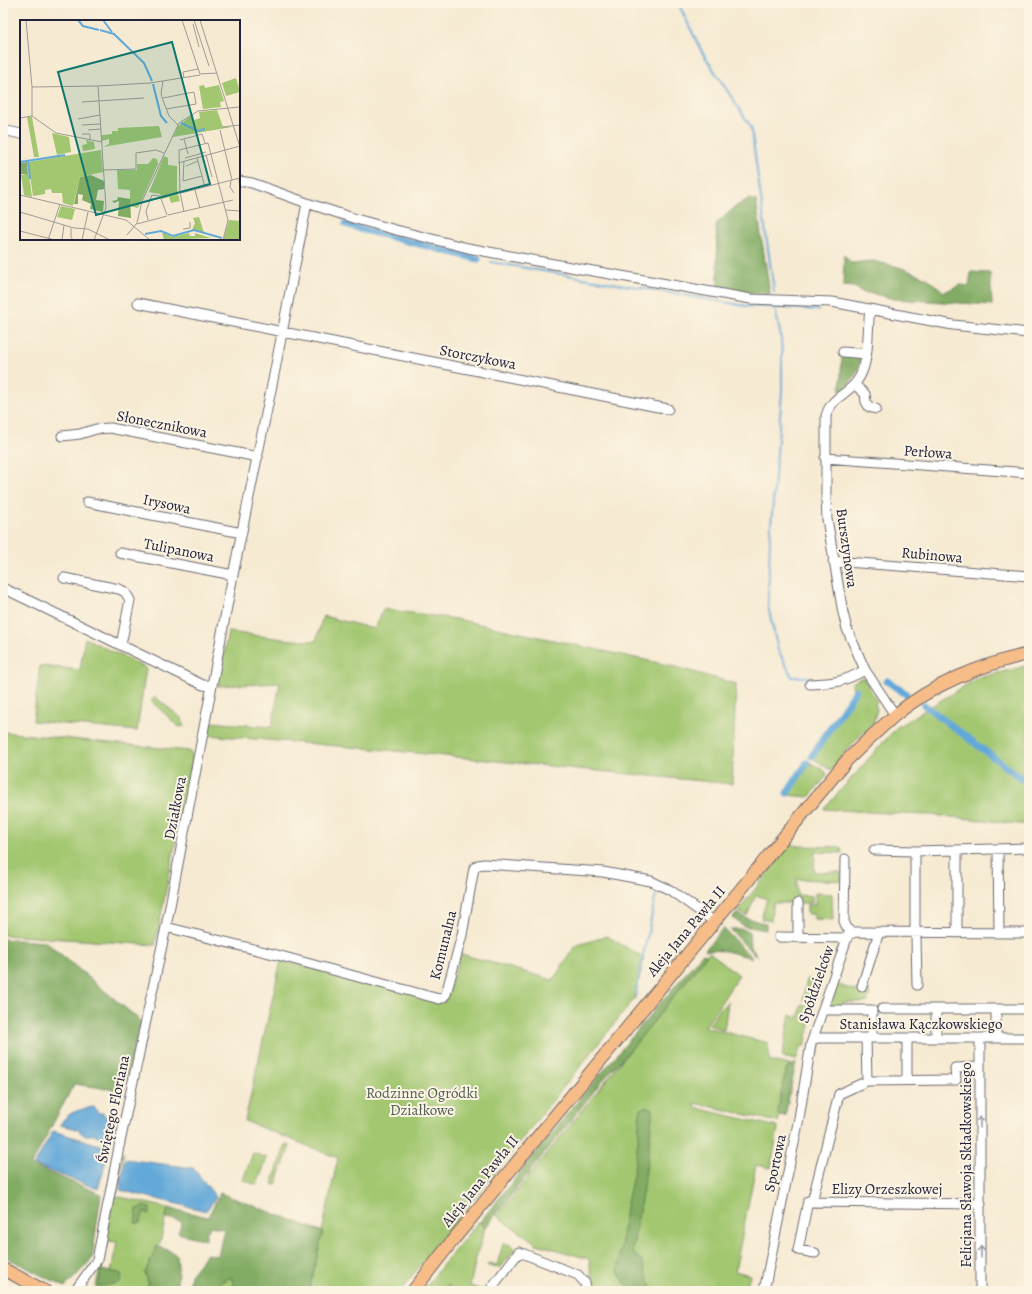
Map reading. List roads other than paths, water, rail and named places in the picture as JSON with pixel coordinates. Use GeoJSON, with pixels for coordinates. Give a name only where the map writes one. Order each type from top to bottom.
{"type":"FeatureCollection","features":[{"type":"Feature","properties":{"kind":"main road","name":"Aleja Jana Pawła II"},"geometry":{"type":"LineString","coordinates":[[413,1290],[652,996],[848,760],[895,715],[934,690],[963,675],[1003,660],[1029,654]]}},
{"type":"Feature","properties":{"kind":"main road"},"geometry":{"type":"LineString","coordinates":[[3,1269],[45,1291]]}},
{"type":"Feature","properties":{"kind":"street"},"geometry":{"type":"LineString","coordinates":[[3,130],[20,134]]}},
{"type":"Feature","properties":{"kind":"street"},"geometry":{"type":"LineString","coordinates":[[240,181],[252,183],[356,219],[486,252],[751,299],[832,302],[948,324],[1029,333]]}},
{"type":"Feature","properties":{"kind":"street","name":"Działkowa"},"geometry":{"type":"LineString","coordinates":[[166,927],[233,575],[283,332],[307,203]]}},
{"type":"Feature","properties":{"kind":"street","name":"Storczykowa"},"geometry":{"type":"LineString","coordinates":[[138,304],[668,409]]}},
{"type":"Feature","properties":{"kind":"street","name":"Bursztynowa"},"geometry":{"type":"LineString","coordinates":[[870,309],[864,367],[855,385],[834,400],[828,408],[826,416],[825,458],[827,519],[844,620],[866,670],[895,715]]}},
{"type":"Feature","properties":{"kind":"street"},"geometry":{"type":"LineString","coordinates":[[844,352],[866,354]]}},
{"type":"Feature","properties":{"kind":"street"},"geometry":{"type":"LineString","coordinates":[[855,385],[865,394],[866,402],[869,407],[876,409]]}},
{"type":"Feature","properties":{"kind":"street","name":"Słonecznikowa"},"geometry":{"type":"LineString","coordinates":[[62,436],[80,434],[96,429],[110,428],[258,457]]}},
{"type":"Feature","properties":{"kind":"street","name":"Perłowa"},"geometry":{"type":"LineString","coordinates":[[825,458],[1029,473]]}},
{"type":"Feature","properties":{"kind":"street","name":"Irysowa"},"geometry":{"type":"LineString","coordinates":[[87,502],[242,534]]}},
{"type":"Feature","properties":{"kind":"street","name":"Tulipanowa"},"geometry":{"type":"LineString","coordinates":[[120,552],[233,575]]}},
{"type":"Feature","properties":{"kind":"street","name":"Rubinowa"},"geometry":{"type":"LineString","coordinates":[[833,561],[1029,576]]}},
{"type":"Feature","properties":{"kind":"street"},"geometry":{"type":"LineString","coordinates":[[64,578],[119,589],[128,595],[130,600],[121,645]]}},
{"type":"Feature","properties":{"kind":"street"},"geometry":{"type":"LineString","coordinates":[[3,588],[211,690]]}},
{"type":"Feature","properties":{"kind":"street"},"geometry":{"type":"LineString","coordinates":[[810,684],[832,684],[842,682],[866,670]]}},
{"type":"Feature","properties":{"kind":"street"},"geometry":{"type":"LineString","coordinates":[[874,850],[915,851],[1029,848]]}},
{"type":"Feature","properties":{"kind":"street"},"geometry":{"type":"LineString","coordinates":[[998,849],[999,932]]}},
{"type":"Feature","properties":{"kind":"street"},"geometry":{"type":"LineString","coordinates":[[956,850],[957,933]]}},
{"type":"Feature","properties":{"kind":"street"},"geometry":{"type":"LineString","coordinates":[[915,851],[914,932],[916,936],[917,985]]}},
{"type":"Feature","properties":{"kind":"street","name":"Spółdzielców"},"geometry":{"type":"LineString","coordinates":[[812,1040],[849,935],[844,921],[845,859]]}},
{"type":"Feature","properties":{"kind":"street","name":"Komunalna"},"geometry":{"type":"LineString","coordinates":[[166,927],[439,999],[446,994],[462,935],[474,868],[478,865],[484,864],[603,872],[651,881],[670,890],[715,922]]}},
{"type":"Feature","properties":{"kind":"street"},"geometry":{"type":"LineString","coordinates":[[798,903],[798,937]]}},
{"type":"Feature","properties":{"kind":"street","name":"Świętego Floriana"},"geometry":{"type":"LineString","coordinates":[[75,1291],[98,1260],[119,1147],[166,927]]}},
{"type":"Feature","properties":{"kind":"street"},"geometry":{"type":"LineString","coordinates":[[862,986],[879,932]]}},
{"type":"Feature","properties":{"kind":"street","name":"Spółdzielców"},"geometry":{"type":"LineString","coordinates":[[779,937],[849,935],[879,932],[1029,933]]}},
{"type":"Feature","properties":{"kind":"street"},"geometry":{"type":"LineString","coordinates":[[936,1009],[936,1038]]}},
{"type":"Feature","properties":{"kind":"street"},"geometry":{"type":"LineString","coordinates":[[996,1009],[996,1038]]}},
{"type":"Feature","properties":{"kind":"street"},"geometry":{"type":"LineString","coordinates":[[882,1010],[1029,1009]]}},
{"type":"Feature","properties":{"kind":"street"},"geometry":{"type":"LineString","coordinates":[[822,1010],[872,1010],[867,1081]]}},
{"type":"Feature","properties":{"kind":"street","name":"Stanisława Kączkowskiego"},"geometry":{"type":"LineString","coordinates":[[812,1040],[817,1038],[1029,1038]]}},
{"type":"Feature","properties":{"kind":"street"},"geometry":{"type":"LineString","coordinates":[[907,1038],[907,1080]]}},
{"type":"Feature","properties":{"kind":"street","name":"Felicjana Sławoja Składkowskiego"},"geometry":{"type":"LineString","coordinates":[[980,1038],[980,1291]]}},
{"type":"Feature","properties":{"kind":"street","name":"Sportowa"},"geometry":{"type":"LineString","coordinates":[[764,1291],[799,1118],[812,1040]]}},
{"type":"Feature","properties":{"kind":"street"},"geometry":{"type":"LineString","coordinates":[[815,1253],[798,1250],[808,1201],[814,1202],[838,1094],[867,1081],[956,1080],[955,1068],[980,1067]]}},
{"type":"Feature","properties":{"kind":"street","name":"Elizy Orzeszkowej"},"geometry":{"type":"LineString","coordinates":[[814,1202],[981,1204]]}},
{"type":"Feature","properties":{"kind":"street"},"geometry":{"type":"LineString","coordinates":[[489,1291],[519,1252],[578,1275],[585,1282],[586,1291]]}},
{"type":"Feature","properties":{"kind":"water"},"geometry":{"type":"Polygon","coordinates":[[[94,1107],[98,1113],[103,1113],[109,1121],[114,1124],[117,1130],[108,1142],[96,1135],[84,1135],[77,1129],[60,1125],[70,1114],[94,1107]]]}},
{"type":"Feature","properties":{"kind":"water"},"geometry":{"type":"Polygon","coordinates":[[[53,1131],[110,1148],[98,1189],[34,1165],[53,1131]]]}},
{"type":"Feature","properties":{"kind":"water"},"geometry":{"type":"Polygon","coordinates":[[[125,1159],[193,1168],[216,1197],[206,1211],[120,1190],[125,1159]]]}},
{"type":"Feature","properties":{"kind":"waterway"},"geometry":{"type":"LineString","coordinates":[[678,3],[702,52],[751,127],[774,292]]}},
{"type":"Feature","properties":{"kind":"waterway"},"geometry":{"type":"LineString","coordinates":[[346,224],[360,229],[478,259]]}},
{"type":"Feature","properties":{"kind":"waterway"},"geometry":{"type":"LineString","coordinates":[[491,262],[746,306],[819,310]]}},
{"type":"Feature","properties":{"kind":"waterway"},"geometry":{"type":"LineString","coordinates":[[775,308],[781,338],[782,391],[770,539],[768,606],[778,650],[792,677],[810,677]]}},
{"type":"Feature","properties":{"kind":"waterway"},"geometry":{"type":"LineString","coordinates":[[887,681],[906,694]]}},
{"type":"Feature","properties":{"kind":"waterway"},"geometry":{"type":"LineString","coordinates":[[812,756],[856,690]]}},
{"type":"Feature","properties":{"kind":"waterway"},"geometry":{"type":"LineString","coordinates":[[924,705],[1029,784]]}},
{"type":"Feature","properties":{"kind":"waterway"},"geometry":{"type":"LineString","coordinates":[[787,793],[807,763]]}},
{"type":"Feature","properties":{"kind":"waterway"},"geometry":{"type":"LineString","coordinates":[[635,996],[656,894]]}},
{"type":"Feature","properties":{"kind":"park label","name":"Rodzinne Ogródki Działkowe"},"geometry":{"type":"Point","coordinates":[422,1102]}}]}
